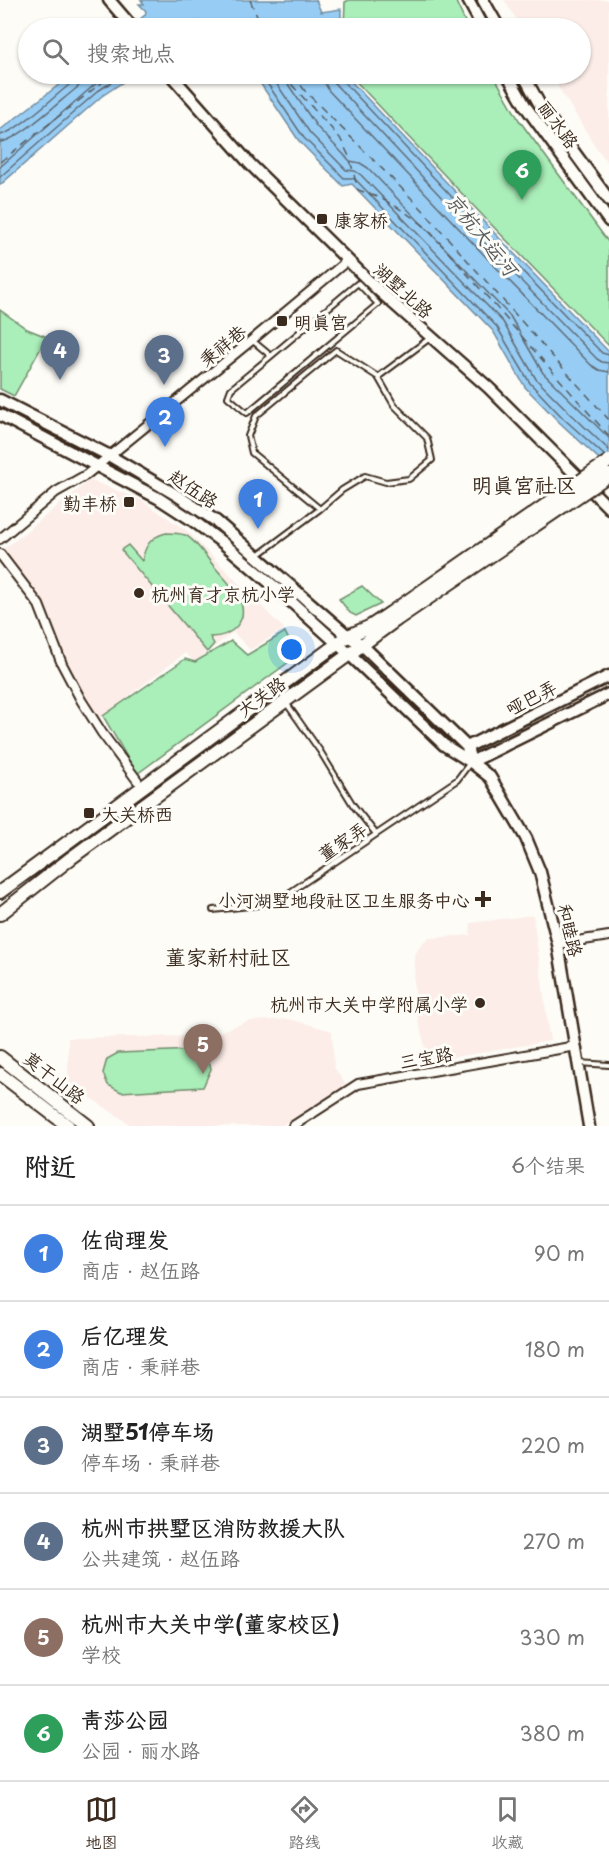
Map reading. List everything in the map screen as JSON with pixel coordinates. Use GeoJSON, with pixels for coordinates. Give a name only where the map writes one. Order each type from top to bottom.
{"type":"FeatureCollection","features":[{"type":"Feature","properties":{"kind":"main road"},"geometry":{"type":"LineString","coordinates":[[109,0],[125,18]]}},
{"type":"Feature","properties":{"kind":"main road"},"geometry":{"type":"LineString","coordinates":[[468,0],[478,18]]}},
{"type":"Feature","properties":{"kind":"main road"},"geometry":{"type":"LineString","coordinates":[[483,0],[493,18]]}},
{"type":"Feature","properties":{"kind":"main road","name":"湖墅北路"},"geometry":{"type":"LineString","coordinates":[[180,84],[250,164],[348,260],[496,395],[609,508]]}},
{"type":"Feature","properties":{"kind":"main road","name":"丽水路"},"geometry":{"type":"LineString","coordinates":[[513,84],[526,107],[609,220]]}},
{"type":"Feature","properties":{"kind":"main road","name":"丽水路"},"geometry":{"type":"LineString","coordinates":[[528,84],[541,107],[609,198]]}},
{"type":"Feature","properties":{"kind":"main road","name":"赵伍路"},"geometry":{"type":"LineString","coordinates":[[0,400],[110,456],[216,521],[343,640]]}},
{"type":"Feature","properties":{"kind":"main road","name":"赵伍路"},"geometry":{"type":"LineString","coordinates":[[0,415],[158,498],[192,520],[343,640]]}},
{"type":"Feature","properties":{"kind":"main road","name":"大关路"},"geometry":{"type":"LineString","coordinates":[[0,914],[71,858],[362,645],[393,617],[609,461]]}},
{"type":"Feature","properties":{"kind":"main road","name":"大关路"},"geometry":{"type":"LineString","coordinates":[[0,892],[343,640],[393,617],[609,475]]}},
{"type":"Feature","properties":{"kind":"main road"},"geometry":{"type":"LineString","coordinates":[[343,640],[362,645],[467,747],[471,762]]}},
{"type":"Feature","properties":{"kind":"main road","name":"和睦路"},"geometry":{"type":"LineString","coordinates":[[343,640],[350,654],[444,745],[490,777],[526,838],[540,872],[558,944],[589,1126]]}},
{"type":"Feature","properties":{"kind":"main road","name":"哑巴弄"},"geometry":{"type":"LineString","coordinates":[[467,747],[609,676]]}},
{"type":"Feature","properties":{"kind":"main road","name":"哑巴弄"},"geometry":{"type":"LineString","coordinates":[[471,762],[609,694]]}},
{"type":"Feature","properties":{"kind":"main road","name":"莫干山路"},"geometry":{"type":"LineString","coordinates":[[0,1057],[88,1126]]}},
{"type":"Feature","properties":{"kind":"main road","name":"莫干山路"},"geometry":{"type":"LineString","coordinates":[[0,1074],[68,1126]]}},
{"type":"Feature","properties":{"kind":"street","name":"秉祥巷"},"geometry":{"type":"LineString","coordinates":[[0,539],[56,492],[86,475],[110,456],[348,260]]}},
{"type":"Feature","properties":{"kind":"street"},"geometry":{"type":"LineString","coordinates":[[0,554],[39,605],[62,664],[81,700],[137,780]]}},
{"type":"Feature","properties":{"kind":"street"},"geometry":{"type":"LineString","coordinates":[[558,944],[609,936]]}},
{"type":"Feature","properties":{"kind":"street","name":"三宝路"},"geometry":{"type":"LineString","coordinates":[[293,1126],[358,1084],[576,1046]]}},
{"type":"Feature","properties":{"kind":"lane"},"geometry":{"type":"LineString","coordinates":[[358,283],[378,304],[247,413],[228,397],[231,389],[271,356],[358,283]]}},
{"type":"Feature","properties":{"kind":"lane"},"geometry":{"type":"LineString","coordinates":[[378,377],[431,337]]}},
{"type":"Feature","properties":{"kind":"lane"},"geometry":{"type":"LineString","coordinates":[[252,340],[271,356]]}},
{"type":"Feature","properties":{"kind":"lane"},"geometry":{"type":"LineString","coordinates":[[256,557],[320,509],[342,490],[365,476],[386,482],[409,479],[432,460],[427,438],[394,405],[378,377],[336,350],[256,416],[248,436],[252,453],[320,509]]}},
{"type":"Feature","properties":{"kind":"lane"},"geometry":{"type":"LineString","coordinates":[[285,701],[320,751],[353,805],[376,834]]}},
{"type":"Feature","properties":{"kind":"lane","name":"董家弄"},"geometry":{"type":"LineString","coordinates":[[213,910],[277,901],[457,780],[471,762]]}},
{"type":"Feature","properties":{"kind":"lane"},"geometry":{"type":"LineString","coordinates":[[578,1063],[609,1065]]}},
{"type":"Feature","properties":{"kind":"shaded area"},"geometry":{"type":"Polygon","coordinates":[[[504,0],[609,0],[609,164],[556,84],[591,84],[591,18],[516,18],[504,0]]]}},
{"type":"Feature","properties":{"kind":"shaded area","name":"杭州育才京杭小学"},"geometry":{"type":"Polygon","coordinates":[[[90,480],[141,500],[187,531],[284,629],[250,650],[233,632],[195,662],[185,653],[96,721],[3,550],[90,480]]]}},
{"type":"Feature","properties":{"kind":"shaded area","name":"杭州市大关中学附属小学"},"geometry":{"type":"Polygon","coordinates":[[[533,915],[550,1041],[426,1062],[414,985],[415,955],[422,943],[429,938],[470,935],[471,923],[533,915]]]}},
{"type":"Feature","properties":{"kind":"shaded area"},"geometry":{"type":"Polygon","coordinates":[[[289,1019],[332,1031],[334,1067],[346,1085],[281,1126],[132,1126],[68,1082],[68,1038],[208,1036],[249,1021],[289,1019]]]}},
{"type":"Feature","properties":{"kind":"green space"},"geometry":{"type":"Polygon","coordinates":[[[349,0],[455,0],[463,18],[344,18],[345,2],[349,0]]]}},
{"type":"Feature","properties":{"kind":"green space"},"geometry":{"type":"Polygon","coordinates":[[[358,84],[499,84],[519,120],[609,243],[609,346],[358,84]]]}},
{"type":"Feature","properties":{"kind":"green space"},"geometry":{"type":"Polygon","coordinates":[[[0,310],[27,329],[47,337],[14,396],[0,389],[0,310]]]}},
{"type":"Feature","properties":{"kind":"green space"},"geometry":{"type":"Polygon","coordinates":[[[166,533],[183,534],[189,537],[230,585],[242,606],[242,614],[237,626],[225,634],[210,637],[214,644],[207,652],[121,550],[128,545],[142,561],[149,543],[166,533]]]}},
{"type":"Feature","properties":{"kind":"green space"},"geometry":{"type":"Polygon","coordinates":[[[362,586],[381,604],[356,616],[350,613],[339,599],[362,586]]]}},
{"type":"Feature","properties":{"kind":"green space"},"geometry":{"type":"Polygon","coordinates":[[[285,632],[297,656],[137,774],[103,716],[185,659],[195,662],[231,641],[247,655],[285,632]]]}},
{"type":"Feature","properties":{"kind":"green space"},"geometry":{"type":"Polygon","coordinates":[[[196,1050],[208,1057],[211,1069],[203,1087],[121,1092],[108,1085],[103,1073],[107,1059],[118,1053],[196,1050]]]}},
{"type":"Feature","properties":{"kind":"water"},"geometry":{"type":"Polygon","coordinates":[[[141,0],[316,0],[321,12],[341,9],[341,18],[141,18],[146,11],[139,4],[144,4],[141,0]]]}},
{"type":"Feature","properties":{"kind":"water"},"geometry":{"type":"Polygon","coordinates":[[[60,84],[120,84],[102,96],[0,185],[0,130],[60,84]]]}},
{"type":"Feature","properties":{"kind":"water","name":"京杭大运河"},"geometry":{"type":"Polygon","coordinates":[[[261,84],[353,84],[609,352],[609,468],[525,387],[493,331],[352,184],[343,186],[299,141],[261,84]]]}},
{"type":"Feature","properties":{"kind":"ferry route"},"geometry":{"type":"LineString","coordinates":[[250,0],[258,18]]}},
{"type":"Feature","properties":{"kind":"ferry route"},"geometry":{"type":"LineString","coordinates":[[0,162],[100,84]]}},
{"type":"Feature","properties":{"kind":"ferry route"},"geometry":{"type":"LineString","coordinates":[[291,84],[340,138],[349,156],[358,190],[394,205],[426,227],[609,436]]}},
{"type":"Feature","properties":{"kind":"ferry route"},"geometry":{"type":"LineString","coordinates":[[300,84],[422,209],[609,420]]}},
{"type":"Feature","properties":{"kind":"place","name":"青莎公园"},"geometry":{"type":"Point","coordinates":[522,200]}},
{"type":"Feature","properties":{"kind":"place","name":"康家桥"},"geometry":{"type":"Point","coordinates":[322,219]}},
{"type":"Feature","properties":{"kind":"place","name":"明真宫"},"geometry":{"type":"Point","coordinates":[282,321]}},
{"type":"Feature","properties":{"kind":"place","name":"杭州市拱墅区消防救援大队"},"geometry":{"type":"Point","coordinates":[60,380]}},
{"type":"Feature","properties":{"kind":"place","name":"湖墅51停车场"},"geometry":{"type":"Point","coordinates":[164,385]}},
{"type":"Feature","properties":{"kind":"place","name":"后亿理发"},"geometry":{"type":"Point","coordinates":[165,447]}},
{"type":"Feature","properties":{"kind":"place","name":"勤丰桥"},"geometry":{"type":"Point","coordinates":[129,502]}},
{"type":"Feature","properties":{"kind":"place","name":"佐尚理发"},"geometry":{"type":"Point","coordinates":[258,529]}},
{"type":"Feature","properties":{"kind":"place","name":"杭州育才京杭小学"},"geometry":{"type":"Point","coordinates":[139,593]}},
{"type":"Feature","properties":{"kind":"place","name":"大关桥西"},"geometry":{"type":"Point","coordinates":[89,813]}},
{"type":"Feature","properties":{"kind":"place","name":"小河湖墅地段社区卫生服务中心"},"geometry":{"type":"Point","coordinates":[483,899]}},
{"type":"Feature","properties":{"kind":"place","name":"杭州市大关中学附属小学"},"geometry":{"type":"Point","coordinates":[480,1003]}},
{"type":"Feature","properties":{"kind":"place","name":"杭州市大关中学(董家校区)"},"geometry":{"type":"Point","coordinates":[203,1074]}},
{"type":"Feature","properties":{"kind":"district","name":"明真宫社区"},"geometry":{"type":"Point","coordinates":[524,484]}},
{"type":"Feature","properties":{"kind":"district","name":"董家新村社区"},"geometry":{"type":"Point","coordinates":[228,956]}}]}
